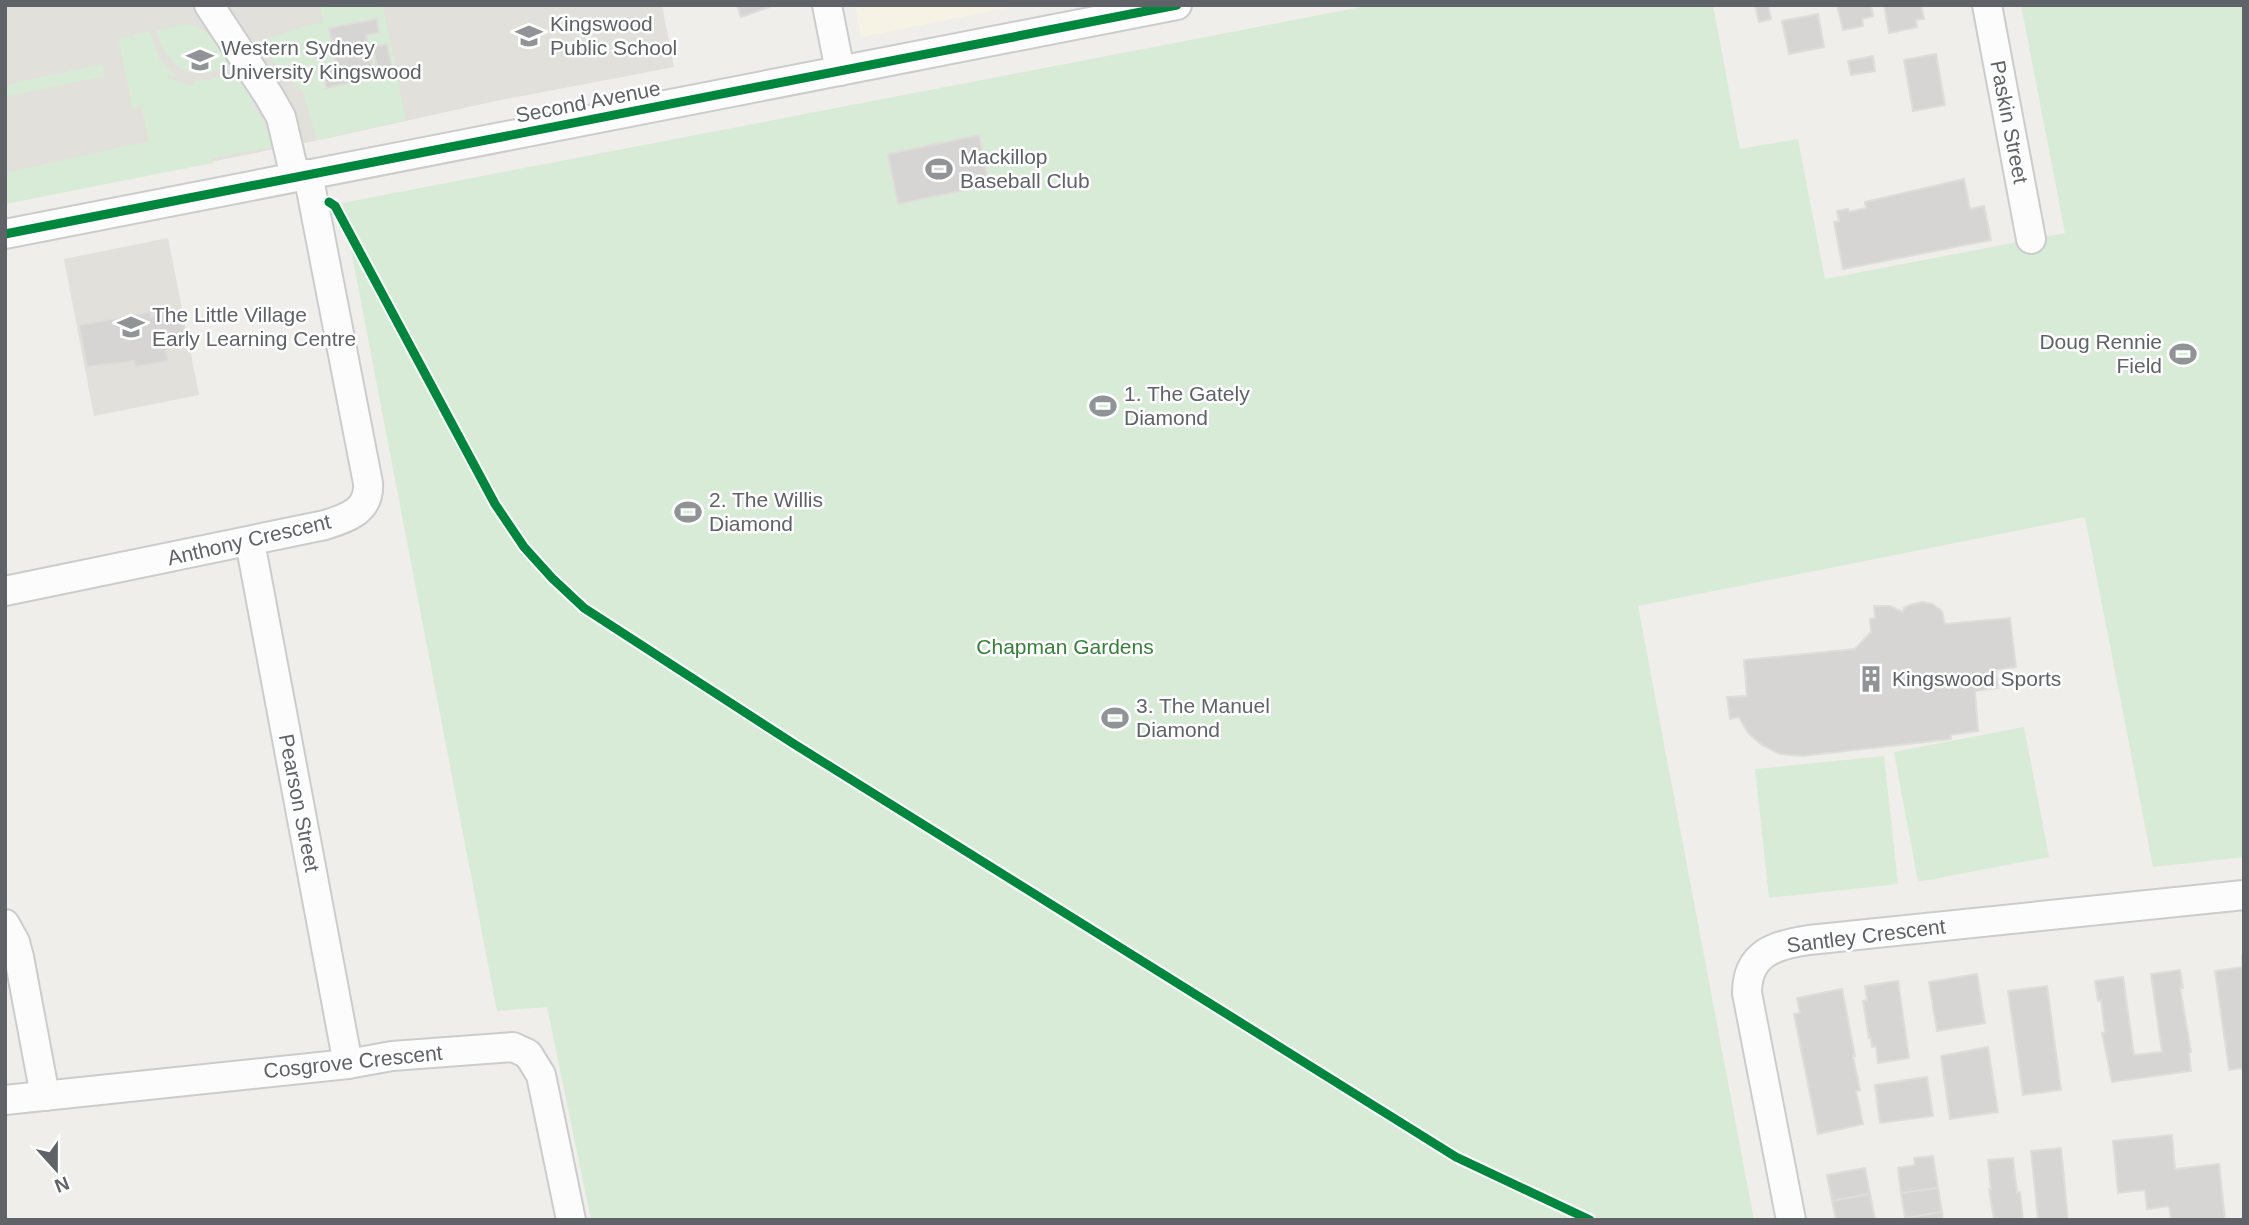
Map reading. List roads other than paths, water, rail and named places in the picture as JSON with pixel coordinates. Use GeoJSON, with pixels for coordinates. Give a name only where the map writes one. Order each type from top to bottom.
{"type":"FeatureCollection","features":[{"type":"Feature","properties":{"kind":"street","name":"Anthony Crescent"},"geometry":{"type":"LineString","coordinates":[[5,591],[250,542],[343,519],[363,506],[368,491],[302,176],[281,117],[270,96],[209,5]]}},
{"type":"Feature","properties":{"kind":"street"},"geometry":{"type":"LineString","coordinates":[[827,5],[841,71]]}},
{"type":"Feature","properties":{"kind":"street","name":"Second Avenue"},"geometry":{"type":"LineString","coordinates":[[5,234],[1177,5]]}},
{"type":"Feature","properties":{"kind":"street","name":"Paskin Street"},"geometry":{"type":"LineString","coordinates":[[1987,5],[2031,239]]}},
{"type":"Feature","properties":{"kind":"street","name":"Pearson Street"},"geometry":{"type":"LineString","coordinates":[[250,542],[348,1064]]}},
{"type":"Feature","properties":{"kind":"street","name":"Santley Crescent"},"geometry":{"type":"LineString","coordinates":[[1791,1220],[1747,993],[1747,980],[1751,970],[1770,950],[1809,940],[2244,895]]}},
{"type":"Feature","properties":{"kind":"street"},"geometry":{"type":"LineString","coordinates":[[5,923],[19,957],[45,1096]]}},
{"type":"Feature","properties":{"kind":"street","name":"Cosgrove Crescent"},"geometry":{"type":"LineString","coordinates":[[5,1100],[348,1064],[392,1056],[506,1047],[522,1050],[533,1059],[541,1075],[571,1220]]}},
{"type":"Feature","properties":{"kind":"place","name":"Kingswood Public School"},"geometry":{"type":"Point","coordinates":[529,36]}},
{"type":"Feature","properties":{"kind":"place","name":"Western Sydney University Kingswood"},"geometry":{"type":"Point","coordinates":[200,60]}},
{"type":"Feature","properties":{"kind":"place","name":"Mackillop Baseball Club"},"geometry":{"type":"Point","coordinates":[939,169]}},
{"type":"Feature","properties":{"kind":"place","name":"The Little Village Early Learning Centre"},"geometry":{"type":"Point","coordinates":[131,327]}},
{"type":"Feature","properties":{"kind":"place","name":"Doug Rennie Field"},"geometry":{"type":"Point","coordinates":[2183,354]}},
{"type":"Feature","properties":{"kind":"place","name":"1. The Gately Diamond"},"geometry":{"type":"Point","coordinates":[1103,406]}},
{"type":"Feature","properties":{"kind":"place","name":"2. The Willis Diamond"},"geometry":{"type":"Point","coordinates":[688,512]}},
{"type":"Feature","properties":{"kind":"place","name":"Kingswood Sports"},"geometry":{"type":"Point","coordinates":[1871,679]}},
{"type":"Feature","properties":{"kind":"place","name":"3. The Manuel Diamond"},"geometry":{"type":"Point","coordinates":[1115,718]}},
{"type":"Feature","properties":{"kind":"park label","name":"Chapman Gardens"},"geometry":{"type":"Point","coordinates":[1065,647]}}]}
